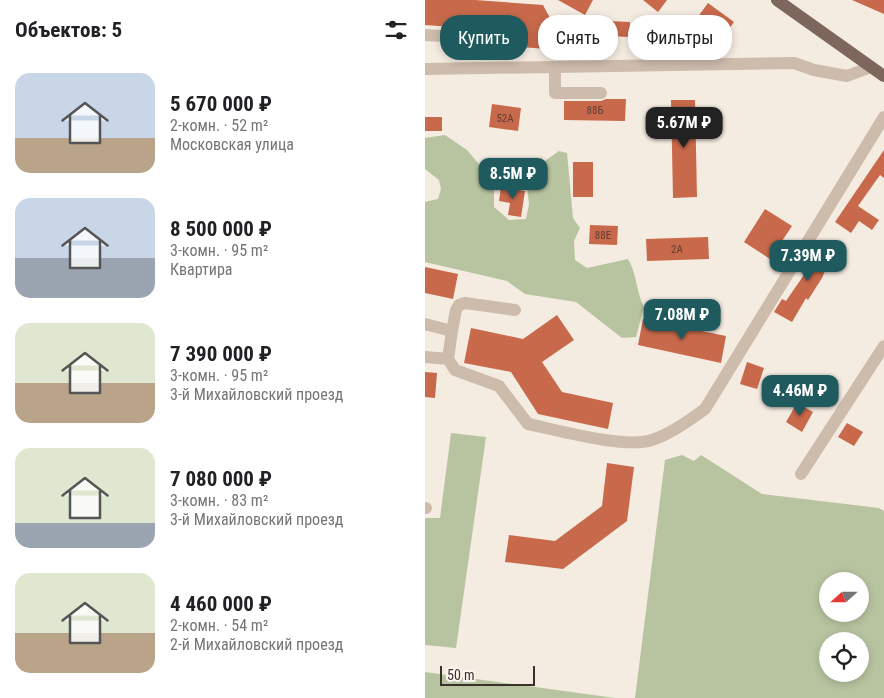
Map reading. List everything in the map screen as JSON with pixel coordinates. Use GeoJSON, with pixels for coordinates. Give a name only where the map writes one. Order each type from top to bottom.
{"type":"FeatureCollection","features":[{"type":"Feature","properties":{"kind":"main road"},"geometry":{"type":"LineString","coordinates":[[777,0],[884,76]]}},
{"type":"Feature","properties":{"kind":"street"},"geometry":{"type":"LineString","coordinates":[[425,35],[440,36]]}},
{"type":"Feature","properties":{"kind":"street"},"geometry":{"type":"LineString","coordinates":[[425,69],[794,63],[814,70],[847,76],[871,67]]}},
{"type":"Feature","properties":{"kind":"street"},"geometry":{"type":"LineString","coordinates":[[555,67],[555,93],[601,93]]}},
{"type":"Feature","properties":{"kind":"street"},"geometry":{"type":"LineString","coordinates":[[515,310],[465,302],[459,305],[456,310],[448,359],[455,370],[499,386],[528,424],[627,444],[651,440],[681,426],[705,409],[884,117]]}},
{"type":"Feature","properties":{"kind":"street"},"geometry":{"type":"LineString","coordinates":[[425,324],[452,331]]}},
{"type":"Feature","properties":{"kind":"street"},"geometry":{"type":"LineString","coordinates":[[801,474],[884,346]]}},
{"type":"Feature","properties":{"kind":"street"},"geometry":{"type":"LineString","coordinates":[[425,357],[448,359]]}},
{"type":"Feature","properties":{"kind":"green space"},"geometry":{"type":"Polygon","coordinates":[[[445,135],[467,150],[494,182],[494,207],[509,220],[526,219],[529,204],[527,186],[532,170],[559,151],[567,153],[573,218],[580,228],[574,241],[575,260],[587,268],[628,259],[644,307],[636,337],[622,338],[576,302],[525,294],[507,281],[425,262],[425,202],[438,199],[441,189],[439,180],[425,169],[425,138],[445,135]]]}},
{"type":"Feature","properties":{"kind":"green space"},"geometry":{"type":"Polygon","coordinates":[[[451,433],[486,437],[456,648],[425,645],[425,518],[440,518],[451,433]]]}},
{"type":"Feature","properties":{"kind":"green space"},"geometry":{"type":"Polygon","coordinates":[[[682,455],[694,461],[701,455],[762,494],[879,508],[884,511],[884,698],[635,698],[665,460],[682,455]]]}},
{"type":"Feature","properties":{"kind":"green space"},"geometry":{"type":"Polygon","coordinates":[[[425,672],[615,698],[425,698],[425,672]]]}},
{"type":"Feature","properties":{"kind":"building"},"geometry":{"type":"Polygon","coordinates":[[[425,0],[475,0],[543,5],[548,15],[538,15],[538,48],[528,48],[528,15],[440,15],[440,26],[425,25],[425,0]]]}},
{"type":"Feature","properties":{"kind":"building"},"geometry":{"type":"Polygon","coordinates":[[[558,0],[593,0],[585,15],[558,0]]]}},
{"type":"Feature","properties":{"kind":"building"},"geometry":{"type":"Polygon","coordinates":[[[643,0],[667,0],[658,12],[643,0]]]}},
{"type":"Feature","properties":{"kind":"building"},"geometry":{"type":"Polygon","coordinates":[[[852,0],[884,0],[884,14],[852,0]]]}},
{"type":"Feature","properties":{"kind":"building"},"geometry":{"type":"Polygon","coordinates":[[[708,3],[724,15],[699,15],[708,3]]]}},
{"type":"Feature","properties":{"kind":"building"},"geometry":{"type":"Polygon","coordinates":[[[618,21],[628,22],[628,37],[618,36],[618,21]]]}},
{"type":"Feature","properties":{"kind":"building"},"geometry":{"type":"Polygon","coordinates":[[[606,99],[626,99],[625,121],[564,120],[564,101],[601,101],[606,99]]]}},
{"type":"Feature","properties":{"kind":"building"},"geometry":{"type":"Polygon","coordinates":[[[671,100],[695,100],[697,197],[673,198],[671,100]]]}},
{"type":"Feature","properties":{"kind":"building"},"geometry":{"type":"Polygon","coordinates":[[[492,104],[521,108],[518,131],[489,127],[492,104]]]}},
{"type":"Feature","properties":{"kind":"building"},"geometry":{"type":"Polygon","coordinates":[[[425,117],[442,117],[442,131],[425,131],[425,117]]]}},
{"type":"Feature","properties":{"kind":"building"},"geometry":{"type":"Polygon","coordinates":[[[884,150],[884,178],[880,175],[858,206],[879,220],[872,230],[859,221],[851,233],[835,222],[884,150]]]}},
{"type":"Feature","properties":{"kind":"building"},"geometry":{"type":"Polygon","coordinates":[[[573,162],[593,162],[593,197],[573,197],[573,162]]]}},
{"type":"Feature","properties":{"kind":"building"},"geometry":{"type":"Polygon","coordinates":[[[501,187],[525,191],[521,217],[508,215],[510,203],[499,201],[501,187]]]}},
{"type":"Feature","properties":{"kind":"building"},"geometry":{"type":"Polygon","coordinates":[[[765,209],[792,226],[770,259],[744,242],[765,209]]]}},
{"type":"Feature","properties":{"kind":"building"},"geometry":{"type":"Polygon","coordinates":[[[590,225],[618,226],[617,245],[589,244],[590,225]]]}},
{"type":"Feature","properties":{"kind":"building"},"geometry":{"type":"Polygon","coordinates":[[[708,237],[709,259],[647,261],[646,239],[708,237]]]}},
{"type":"Feature","properties":{"kind":"building"},"geometry":{"type":"Polygon","coordinates":[[[814,247],[845,260],[842,269],[828,264],[822,278],[808,300],[806,298],[792,322],[774,312],[782,299],[786,301],[810,266],[804,264],[814,247]]]}},
{"type":"Feature","properties":{"kind":"building"},"geometry":{"type":"Polygon","coordinates":[[[425,267],[458,274],[453,299],[425,293],[425,267]]]}},
{"type":"Feature","properties":{"kind":"building"},"geometry":{"type":"Polygon","coordinates":[[[557,315],[574,340],[542,362],[562,392],[613,403],[608,429],[538,414],[511,372],[464,363],[471,328],[523,339],[557,315]]]}},
{"type":"Feature","properties":{"kind":"building"},"geometry":{"type":"Polygon","coordinates":[[[643,319],[726,336],[721,363],[638,345],[643,319]]]}},
{"type":"Feature","properties":{"kind":"building"},"geometry":{"type":"Polygon","coordinates":[[[747,362],[764,368],[757,389],[740,384],[747,362]]]}},
{"type":"Feature","properties":{"kind":"building"},"geometry":{"type":"Polygon","coordinates":[[[425,372],[437,373],[435,398],[425,397],[425,372]]]}},
{"type":"Feature","properties":{"kind":"building"},"geometry":{"type":"Polygon","coordinates":[[[797,403],[813,412],[802,432],[786,422],[797,403]]]}},
{"type":"Feature","properties":{"kind":"building"},"geometry":{"type":"Polygon","coordinates":[[[847,423],[863,432],[854,446],[838,437],[847,423]]]}},
{"type":"Feature","properties":{"kind":"building"},"geometry":{"type":"Polygon","coordinates":[[[607,463],[634,467],[627,521],[563,569],[505,562],[509,535],[555,541],[602,506],[607,463]]]}}]}
